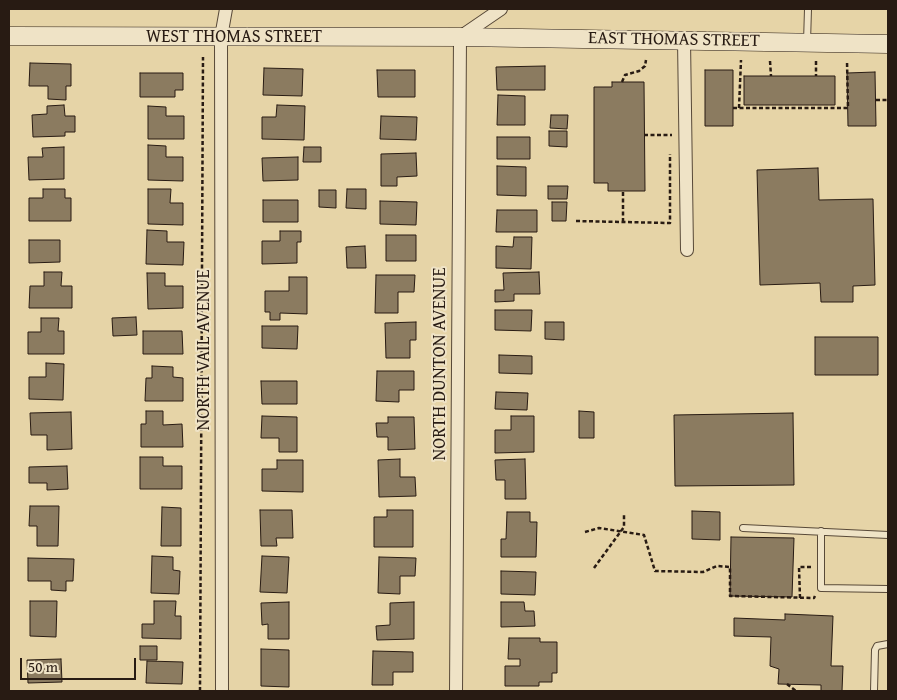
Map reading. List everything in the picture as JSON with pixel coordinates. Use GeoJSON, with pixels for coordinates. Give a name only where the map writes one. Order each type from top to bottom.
{"type":"FeatureCollection","features":[{"type":"Feature","properties":{"kind":"street","name":"NORTH VAIL AVENUE"},"geometry":{"type":"LineString","coordinates":[[222,691],[221,37],[226,9]]}},
{"type":"Feature","properties":{"kind":"street"},"geometry":{"type":"LineString","coordinates":[[460,37],[501,9]]}},
{"type":"Feature","properties":{"kind":"street","name":"WEST THOMAS STREET"},"geometry":{"type":"LineString","coordinates":[[9,36],[460,37]]}},
{"type":"Feature","properties":{"kind":"street","name":"EAST THOMAS STREET"},"geometry":{"type":"LineString","coordinates":[[460,37],[888,44]]}},
{"type":"Feature","properties":{"kind":"street","name":"NORTH DUNTON AVENUE"},"geometry":{"type":"LineString","coordinates":[[456,691],[460,37]]}},
{"type":"Feature","properties":{"kind":"street"},"geometry":{"type":"LineString","coordinates":[[684,40],[687,250]]}},
{"type":"Feature","properties":{"kind":"lane"},"geometry":{"type":"LineString","coordinates":[[807,42],[808,9]]}},
{"type":"Feature","properties":{"kind":"lane"},"geometry":{"type":"LineString","coordinates":[[743,528],[888,535]]}},
{"type":"Feature","properties":{"kind":"lane"},"geometry":{"type":"LineString","coordinates":[[821,531],[821,588],[888,589]]}},
{"type":"Feature","properties":{"kind":"lane"},"geometry":{"type":"LineString","coordinates":[[874,691],[875,650],[877,646],[888,644]]}},
{"type":"Feature","properties":{"kind":"path"},"geometry":{"type":"LineString","coordinates":[[200,691],[203,57]]}},
{"type":"Feature","properties":{"kind":"path"},"geometry":{"type":"LineString","coordinates":[[622,82],[625,75],[639,71],[645,66],[646,60]]}},
{"type":"Feature","properties":{"kind":"path"},"geometry":{"type":"LineString","coordinates":[[740,108],[741,60]]}},
{"type":"Feature","properties":{"kind":"path"},"geometry":{"type":"LineString","coordinates":[[770,61],[771,76]]}},
{"type":"Feature","properties":{"kind":"path"},"geometry":{"type":"LineString","coordinates":[[816,61],[816,76]]}},
{"type":"Feature","properties":{"kind":"path"},"geometry":{"type":"LineString","coordinates":[[733,108],[848,108],[847,61]]}},
{"type":"Feature","properties":{"kind":"path"},"geometry":{"type":"LineString","coordinates":[[876,100],[888,100]]}},
{"type":"Feature","properties":{"kind":"path"},"geometry":{"type":"LineString","coordinates":[[670,126],[670,135]]}},
{"type":"Feature","properties":{"kind":"path"},"geometry":{"type":"LineString","coordinates":[[644,135],[686,135]]}},
{"type":"Feature","properties":{"kind":"path"},"geometry":{"type":"LineString","coordinates":[[576,221],[670,223],[670,145]]}},
{"type":"Feature","properties":{"kind":"path"},"geometry":{"type":"LineString","coordinates":[[623,191],[623,222]]}},
{"type":"Feature","properties":{"kind":"path"},"geometry":{"type":"LineString","coordinates":[[594,568],[624,528],[624,514]]}},
{"type":"Feature","properties":{"kind":"path"},"geometry":{"type":"LineString","coordinates":[[585,532],[599,528],[620,533],[644,535],[655,571],[703,572],[717,566],[730,567],[730,596],[814,598],[821,588]]}},
{"type":"Feature","properties":{"kind":"path"},"geometry":{"type":"LineString","coordinates":[[800,598],[799,567],[821,567]]}},
{"type":"Feature","properties":{"kind":"path"},"geometry":{"type":"LineString","coordinates":[[786,684],[796,691]]}},
{"type":"Feature","properties":{"kind":"building"},"geometry":{"type":"Polygon","coordinates":[[[30,63],[71,64],[71,86],[66,86],[66,100],[48,99],[48,86],[29,86],[30,63]]]}},
{"type":"Feature","properties":{"kind":"building"},"geometry":{"type":"Polygon","coordinates":[[[545,66],[545,90],[497,90],[496,67],[545,66]]]}},
{"type":"Feature","properties":{"kind":"building"},"geometry":{"type":"Polygon","coordinates":[[[264,68],[303,69],[302,96],[263,95],[264,68]]]}},
{"type":"Feature","properties":{"kind":"building"},"geometry":{"type":"Polygon","coordinates":[[[377,70],[415,70],[415,97],[378,97],[377,70]]]}},
{"type":"Feature","properties":{"kind":"building"},"geometry":{"type":"Polygon","coordinates":[[[705,70],[733,70],[733,126],[705,126],[705,70]]]}},
{"type":"Feature","properties":{"kind":"building"},"geometry":{"type":"Polygon","coordinates":[[[875,72],[876,126],[848,126],[847,73],[875,72]]]}},
{"type":"Feature","properties":{"kind":"building"},"geometry":{"type":"Polygon","coordinates":[[[140,73],[183,73],[183,90],[175,90],[175,97],[140,97],[140,73]]]}},
{"type":"Feature","properties":{"kind":"building"},"geometry":{"type":"Polygon","coordinates":[[[744,76],[835,76],[835,105],[744,105],[744,76]]]}},
{"type":"Feature","properties":{"kind":"building"},"geometry":{"type":"Polygon","coordinates":[[[612,82],[644,82],[645,191],[608,191],[608,183],[594,183],[594,87],[612,87],[612,82]]]}},
{"type":"Feature","properties":{"kind":"building"},"geometry":{"type":"Polygon","coordinates":[[[498,95],[525,96],[525,125],[497,125],[498,95]]]}},
{"type":"Feature","properties":{"kind":"building"},"geometry":{"type":"Polygon","coordinates":[[[64,105],[65,116],[75,116],[75,132],[65,132],[65,136],[33,137],[32,115],[47,114],[47,106],[64,105]]]}},
{"type":"Feature","properties":{"kind":"building"},"geometry":{"type":"Polygon","coordinates":[[[277,105],[305,106],[304,140],[262,139],[262,117],[276,117],[277,105]]]}},
{"type":"Feature","properties":{"kind":"building"},"geometry":{"type":"Polygon","coordinates":[[[148,106],[166,107],[166,116],[184,116],[184,139],[148,139],[148,106]]]}},
{"type":"Feature","properties":{"kind":"building"},"geometry":{"type":"Polygon","coordinates":[[[551,115],[568,115],[567,129],[550,128],[551,115]]]}},
{"type":"Feature","properties":{"kind":"building"},"geometry":{"type":"Polygon","coordinates":[[[381,116],[417,117],[416,140],[380,139],[381,116]]]}},
{"type":"Feature","properties":{"kind":"building"},"geometry":{"type":"Polygon","coordinates":[[[549,131],[567,131],[567,147],[549,146],[549,131]]]}},
{"type":"Feature","properties":{"kind":"building"},"geometry":{"type":"Polygon","coordinates":[[[497,137],[530,137],[530,159],[497,159],[497,137]]]}},
{"type":"Feature","properties":{"kind":"building"},"geometry":{"type":"Polygon","coordinates":[[[148,145],[166,146],[166,157],[183,157],[183,181],[148,180],[148,145]]]}},
{"type":"Feature","properties":{"kind":"building"},"geometry":{"type":"Polygon","coordinates":[[[64,147],[64,179],[29,180],[28,157],[43,157],[42,148],[64,147]]]}},
{"type":"Feature","properties":{"kind":"building"},"geometry":{"type":"Polygon","coordinates":[[[304,147],[321,147],[321,162],[303,162],[304,147]]]}},
{"type":"Feature","properties":{"kind":"building"},"geometry":{"type":"Polygon","coordinates":[[[416,153],[417,176],[397,177],[397,186],[381,186],[381,154],[416,153]]]}},
{"type":"Feature","properties":{"kind":"building"},"geometry":{"type":"Polygon","coordinates":[[[298,157],[298,180],[263,181],[262,158],[298,157]]]}},
{"type":"Feature","properties":{"kind":"building"},"geometry":{"type":"Polygon","coordinates":[[[497,166],[526,167],[526,196],[497,195],[497,166]]]}},
{"type":"Feature","properties":{"kind":"building"},"geometry":{"type":"Polygon","coordinates":[[[818,168],[819,200],[873,199],[875,285],[853,286],[853,302],[821,302],[820,283],[760,285],[757,170],[818,168]]]}},
{"type":"Feature","properties":{"kind":"building"},"geometry":{"type":"Polygon","coordinates":[[[548,186],[568,186],[567,199],[548,199],[548,186]]]}},
{"type":"Feature","properties":{"kind":"building"},"geometry":{"type":"Polygon","coordinates":[[[43,189],[65,189],[65,198],[71,198],[71,221],[29,221],[29,198],[43,198],[43,189]]]}},
{"type":"Feature","properties":{"kind":"building"},"geometry":{"type":"Polygon","coordinates":[[[148,189],[171,189],[170,203],[183,203],[183,225],[148,224],[148,189]]]}},
{"type":"Feature","properties":{"kind":"building"},"geometry":{"type":"Polygon","coordinates":[[[347,189],[366,189],[366,209],[346,208],[347,189]]]}},
{"type":"Feature","properties":{"kind":"building"},"geometry":{"type":"Polygon","coordinates":[[[319,190],[336,190],[336,208],[319,207],[319,190]]]}},
{"type":"Feature","properties":{"kind":"building"},"geometry":{"type":"Polygon","coordinates":[[[263,200],[298,200],[298,222],[263,222],[263,200]]]}},
{"type":"Feature","properties":{"kind":"building"},"geometry":{"type":"Polygon","coordinates":[[[380,201],[417,202],[416,225],[380,224],[380,201]]]}},
{"type":"Feature","properties":{"kind":"building"},"geometry":{"type":"Polygon","coordinates":[[[552,202],[567,202],[566,221],[552,221],[552,202]]]}},
{"type":"Feature","properties":{"kind":"building"},"geometry":{"type":"Polygon","coordinates":[[[497,210],[537,210],[537,232],[496,232],[497,210]]]}},
{"type":"Feature","properties":{"kind":"building"},"geometry":{"type":"Polygon","coordinates":[[[147,230],[167,231],[167,242],[184,242],[183,265],[146,264],[147,230]]]}},
{"type":"Feature","properties":{"kind":"building"},"geometry":{"type":"Polygon","coordinates":[[[280,231],[301,231],[301,242],[297,242],[297,263],[262,264],[262,241],[280,241],[280,231]]]}},
{"type":"Feature","properties":{"kind":"building"},"geometry":{"type":"Polygon","coordinates":[[[386,235],[416,235],[416,261],[386,261],[386,235]]]}},
{"type":"Feature","properties":{"kind":"building"},"geometry":{"type":"Polygon","coordinates":[[[514,237],[532,237],[531,269],[496,268],[496,246],[513,247],[514,237]]]}},
{"type":"Feature","properties":{"kind":"building"},"geometry":{"type":"Polygon","coordinates":[[[29,240],[60,240],[60,262],[29,263],[29,240]]]}},
{"type":"Feature","properties":{"kind":"building"},"geometry":{"type":"Polygon","coordinates":[[[365,246],[366,268],[347,268],[346,247],[365,246]]]}},
{"type":"Feature","properties":{"kind":"building"},"geometry":{"type":"Polygon","coordinates":[[[44,272],[62,272],[61,286],[72,286],[72,308],[29,308],[30,286],[44,286],[44,272]]]}},
{"type":"Feature","properties":{"kind":"building"},"geometry":{"type":"Polygon","coordinates":[[[539,272],[540,294],[514,294],[514,301],[495,302],[495,290],[504,290],[503,273],[539,272]]]}},
{"type":"Feature","properties":{"kind":"building"},"geometry":{"type":"Polygon","coordinates":[[[147,273],[165,273],[165,286],[183,286],[183,308],[148,309],[147,273]]]}},
{"type":"Feature","properties":{"kind":"building"},"geometry":{"type":"Polygon","coordinates":[[[376,275],[415,275],[414,292],[398,292],[398,313],[375,313],[376,275]]]}},
{"type":"Feature","properties":{"kind":"building"},"geometry":{"type":"Polygon","coordinates":[[[289,277],[307,277],[307,314],[280,313],[280,320],[270,320],[270,312],[265,312],[265,291],[289,291],[289,277]]]}},
{"type":"Feature","properties":{"kind":"building"},"geometry":{"type":"Polygon","coordinates":[[[495,310],[532,310],[531,331],[495,330],[495,310]]]}},
{"type":"Feature","properties":{"kind":"building"},"geometry":{"type":"Polygon","coordinates":[[[136,317],[137,335],[113,336],[112,318],[136,317]]]}},
{"type":"Feature","properties":{"kind":"building"},"geometry":{"type":"Polygon","coordinates":[[[41,318],[59,318],[58,331],[64,331],[64,354],[28,354],[28,332],[41,332],[41,318]]]}},
{"type":"Feature","properties":{"kind":"building"},"geometry":{"type":"Polygon","coordinates":[[[416,322],[416,340],[410,340],[410,358],[386,358],[385,323],[416,322]]]}},
{"type":"Feature","properties":{"kind":"building"},"geometry":{"type":"Polygon","coordinates":[[[545,322],[564,322],[564,340],[545,339],[545,322]]]}},
{"type":"Feature","properties":{"kind":"building"},"geometry":{"type":"Polygon","coordinates":[[[262,326],[298,326],[297,349],[262,348],[262,326]]]}},
{"type":"Feature","properties":{"kind":"building"},"geometry":{"type":"Polygon","coordinates":[[[143,331],[182,331],[183,354],[143,354],[143,331]]]}},
{"type":"Feature","properties":{"kind":"building"},"geometry":{"type":"Polygon","coordinates":[[[815,337],[878,337],[878,375],[815,375],[815,337]]]}},
{"type":"Feature","properties":{"kind":"building"},"geometry":{"type":"Polygon","coordinates":[[[499,355],[532,356],[532,374],[499,373],[499,355]]]}},
{"type":"Feature","properties":{"kind":"building"},"geometry":{"type":"Polygon","coordinates":[[[46,363],[64,364],[63,400],[29,399],[29,377],[46,377],[46,363]]]}},
{"type":"Feature","properties":{"kind":"building"},"geometry":{"type":"Polygon","coordinates":[[[152,366],[173,367],[173,377],[183,378],[183,401],[145,401],[146,378],[152,378],[152,366]]]}},
{"type":"Feature","properties":{"kind":"building"},"geometry":{"type":"Polygon","coordinates":[[[377,371],[414,371],[414,390],[399,390],[399,402],[376,401],[377,371]]]}},
{"type":"Feature","properties":{"kind":"building"},"geometry":{"type":"Polygon","coordinates":[[[261,381],[297,381],[297,404],[262,404],[261,381]]]}},
{"type":"Feature","properties":{"kind":"building"},"geometry":{"type":"Polygon","coordinates":[[[496,392],[528,393],[527,410],[495,409],[496,392]]]}},
{"type":"Feature","properties":{"kind":"building"},"geometry":{"type":"Polygon","coordinates":[[[146,411],[163,411],[163,425],[182,424],[183,447],[141,447],[141,424],[146,424],[146,411]]]}},
{"type":"Feature","properties":{"kind":"building"},"geometry":{"type":"Polygon","coordinates":[[[579,411],[594,412],[594,438],[579,438],[579,411]]]}},
{"type":"Feature","properties":{"kind":"building"},"geometry":{"type":"Polygon","coordinates":[[[71,412],[72,449],[47,450],[47,435],[31,435],[30,413],[71,412]]]}},
{"type":"Feature","properties":{"kind":"building"},"geometry":{"type":"Polygon","coordinates":[[[793,413],[794,485],[675,486],[674,415],[793,413]]]}},
{"type":"Feature","properties":{"kind":"building"},"geometry":{"type":"Polygon","coordinates":[[[262,416],[297,417],[297,452],[279,452],[279,438],[261,438],[262,416]]]}},
{"type":"Feature","properties":{"kind":"building"},"geometry":{"type":"Polygon","coordinates":[[[511,416],[534,416],[534,452],[495,453],[495,430],[511,430],[511,416]]]}},
{"type":"Feature","properties":{"kind":"building"},"geometry":{"type":"Polygon","coordinates":[[[388,417],[414,417],[415,449],[388,450],[388,437],[377,437],[376,423],[388,423],[388,417]]]}},
{"type":"Feature","properties":{"kind":"building"},"geometry":{"type":"Polygon","coordinates":[[[140,457],[163,457],[163,466],[182,466],[182,489],[140,489],[140,457]]]}},
{"type":"Feature","properties":{"kind":"building"},"geometry":{"type":"Polygon","coordinates":[[[400,459],[400,477],[415,477],[416,496],[379,497],[378,460],[400,459]]]}},
{"type":"Feature","properties":{"kind":"building"},"geometry":{"type":"Polygon","coordinates":[[[525,459],[526,499],[505,499],[505,480],[496,480],[495,460],[525,459]]]}},
{"type":"Feature","properties":{"kind":"building"},"geometry":{"type":"Polygon","coordinates":[[[277,460],[303,460],[303,492],[262,491],[262,469],[277,469],[277,460]]]}},
{"type":"Feature","properties":{"kind":"building"},"geometry":{"type":"Polygon","coordinates":[[[67,466],[68,489],[47,490],[47,483],[29,483],[29,467],[67,466]]]}},
{"type":"Feature","properties":{"kind":"building"},"geometry":{"type":"Polygon","coordinates":[[[30,506],[59,506],[58,546],[37,546],[37,526],[29,526],[30,506]]]}},
{"type":"Feature","properties":{"kind":"building"},"geometry":{"type":"Polygon","coordinates":[[[162,507],[181,508],[181,546],[161,546],[162,507]]]}},
{"type":"Feature","properties":{"kind":"building"},"geometry":{"type":"Polygon","coordinates":[[[260,510],[292,510],[293,538],[276,538],[277,546],[261,546],[260,510]]]}},
{"type":"Feature","properties":{"kind":"building"},"geometry":{"type":"Polygon","coordinates":[[[387,510],[413,510],[413,547],[374,547],[374,517],[387,517],[387,510]]]}},
{"type":"Feature","properties":{"kind":"building"},"geometry":{"type":"Polygon","coordinates":[[[692,511],[720,512],[720,540],[692,539],[692,511]]]}},
{"type":"Feature","properties":{"kind":"building"},"geometry":{"type":"Polygon","coordinates":[[[507,512],[530,512],[530,522],[537,522],[536,557],[501,557],[501,539],[506,539],[507,512]]]}},
{"type":"Feature","properties":{"kind":"building"},"geometry":{"type":"Polygon","coordinates":[[[731,537],[794,538],[792,597],[730,596],[731,537]]]}},
{"type":"Feature","properties":{"kind":"building"},"geometry":{"type":"Polygon","coordinates":[[[152,556],[173,557],[173,570],[180,571],[179,594],[151,593],[152,556]]]}},
{"type":"Feature","properties":{"kind":"building"},"geometry":{"type":"Polygon","coordinates":[[[262,556],[289,557],[287,593],[260,592],[262,556]]]}},
{"type":"Feature","properties":{"kind":"building"},"geometry":{"type":"Polygon","coordinates":[[[379,557],[416,558],[415,576],[400,576],[400,594],[378,593],[379,557]]]}},
{"type":"Feature","properties":{"kind":"building"},"geometry":{"type":"Polygon","coordinates":[[[28,558],[74,559],[73,581],[66,581],[66,591],[51,590],[51,581],[28,581],[28,558]]]}},
{"type":"Feature","properties":{"kind":"building"},"geometry":{"type":"Polygon","coordinates":[[[501,571],[536,572],[535,595],[501,594],[501,571]]]}},
{"type":"Feature","properties":{"kind":"building"},"geometry":{"type":"Polygon","coordinates":[[[30,601],[57,601],[56,637],[30,636],[30,601]]]}},
{"type":"Feature","properties":{"kind":"building"},"geometry":{"type":"Polygon","coordinates":[[[154,601],[176,601],[175,616],[181,616],[181,639],[142,638],[142,624],[154,624],[154,601]]]}},
{"type":"Feature","properties":{"kind":"building"},"geometry":{"type":"Polygon","coordinates":[[[289,602],[289,639],[268,639],[268,624],[262,625],[261,603],[289,602]]]}},
{"type":"Feature","properties":{"kind":"building"},"geometry":{"type":"Polygon","coordinates":[[[414,602],[414,639],[377,640],[376,626],[390,625],[390,603],[414,602]]]}},
{"type":"Feature","properties":{"kind":"building"},"geometry":{"type":"Polygon","coordinates":[[[501,602],[524,602],[525,611],[534,611],[535,626],[501,627],[501,602]]]}},
{"type":"Feature","properties":{"kind":"building"},"geometry":{"type":"Polygon","coordinates":[[[785,614],[833,616],[831,666],[843,666],[842,691],[821,691],[821,685],[778,684],[779,669],[770,666],[771,637],[734,636],[734,618],[785,620],[785,614]]]}},
{"type":"Feature","properties":{"kind":"building"},"geometry":{"type":"Polygon","coordinates":[[[509,638],[540,638],[540,642],[557,642],[557,673],[552,673],[552,682],[539,682],[539,686],[505,686],[505,666],[520,666],[520,659],[508,659],[509,638]]]}},
{"type":"Feature","properties":{"kind":"building"},"geometry":{"type":"Polygon","coordinates":[[[140,646],[157,646],[157,660],[140,660],[140,646]]]}},
{"type":"Feature","properties":{"kind":"building"},"geometry":{"type":"Polygon","coordinates":[[[261,649],[289,650],[289,687],[261,686],[261,649]]]}},
{"type":"Feature","properties":{"kind":"building"},"geometry":{"type":"Polygon","coordinates":[[[373,651],[413,652],[413,672],[393,672],[393,685],[372,685],[373,651]]]}},
{"type":"Feature","properties":{"kind":"building"},"geometry":{"type":"Polygon","coordinates":[[[61,659],[62,682],[28,683],[27,660],[61,659]]]}},
{"type":"Feature","properties":{"kind":"building"},"geometry":{"type":"Polygon","coordinates":[[[147,661],[183,662],[182,684],[146,683],[147,661]]]}}]}
